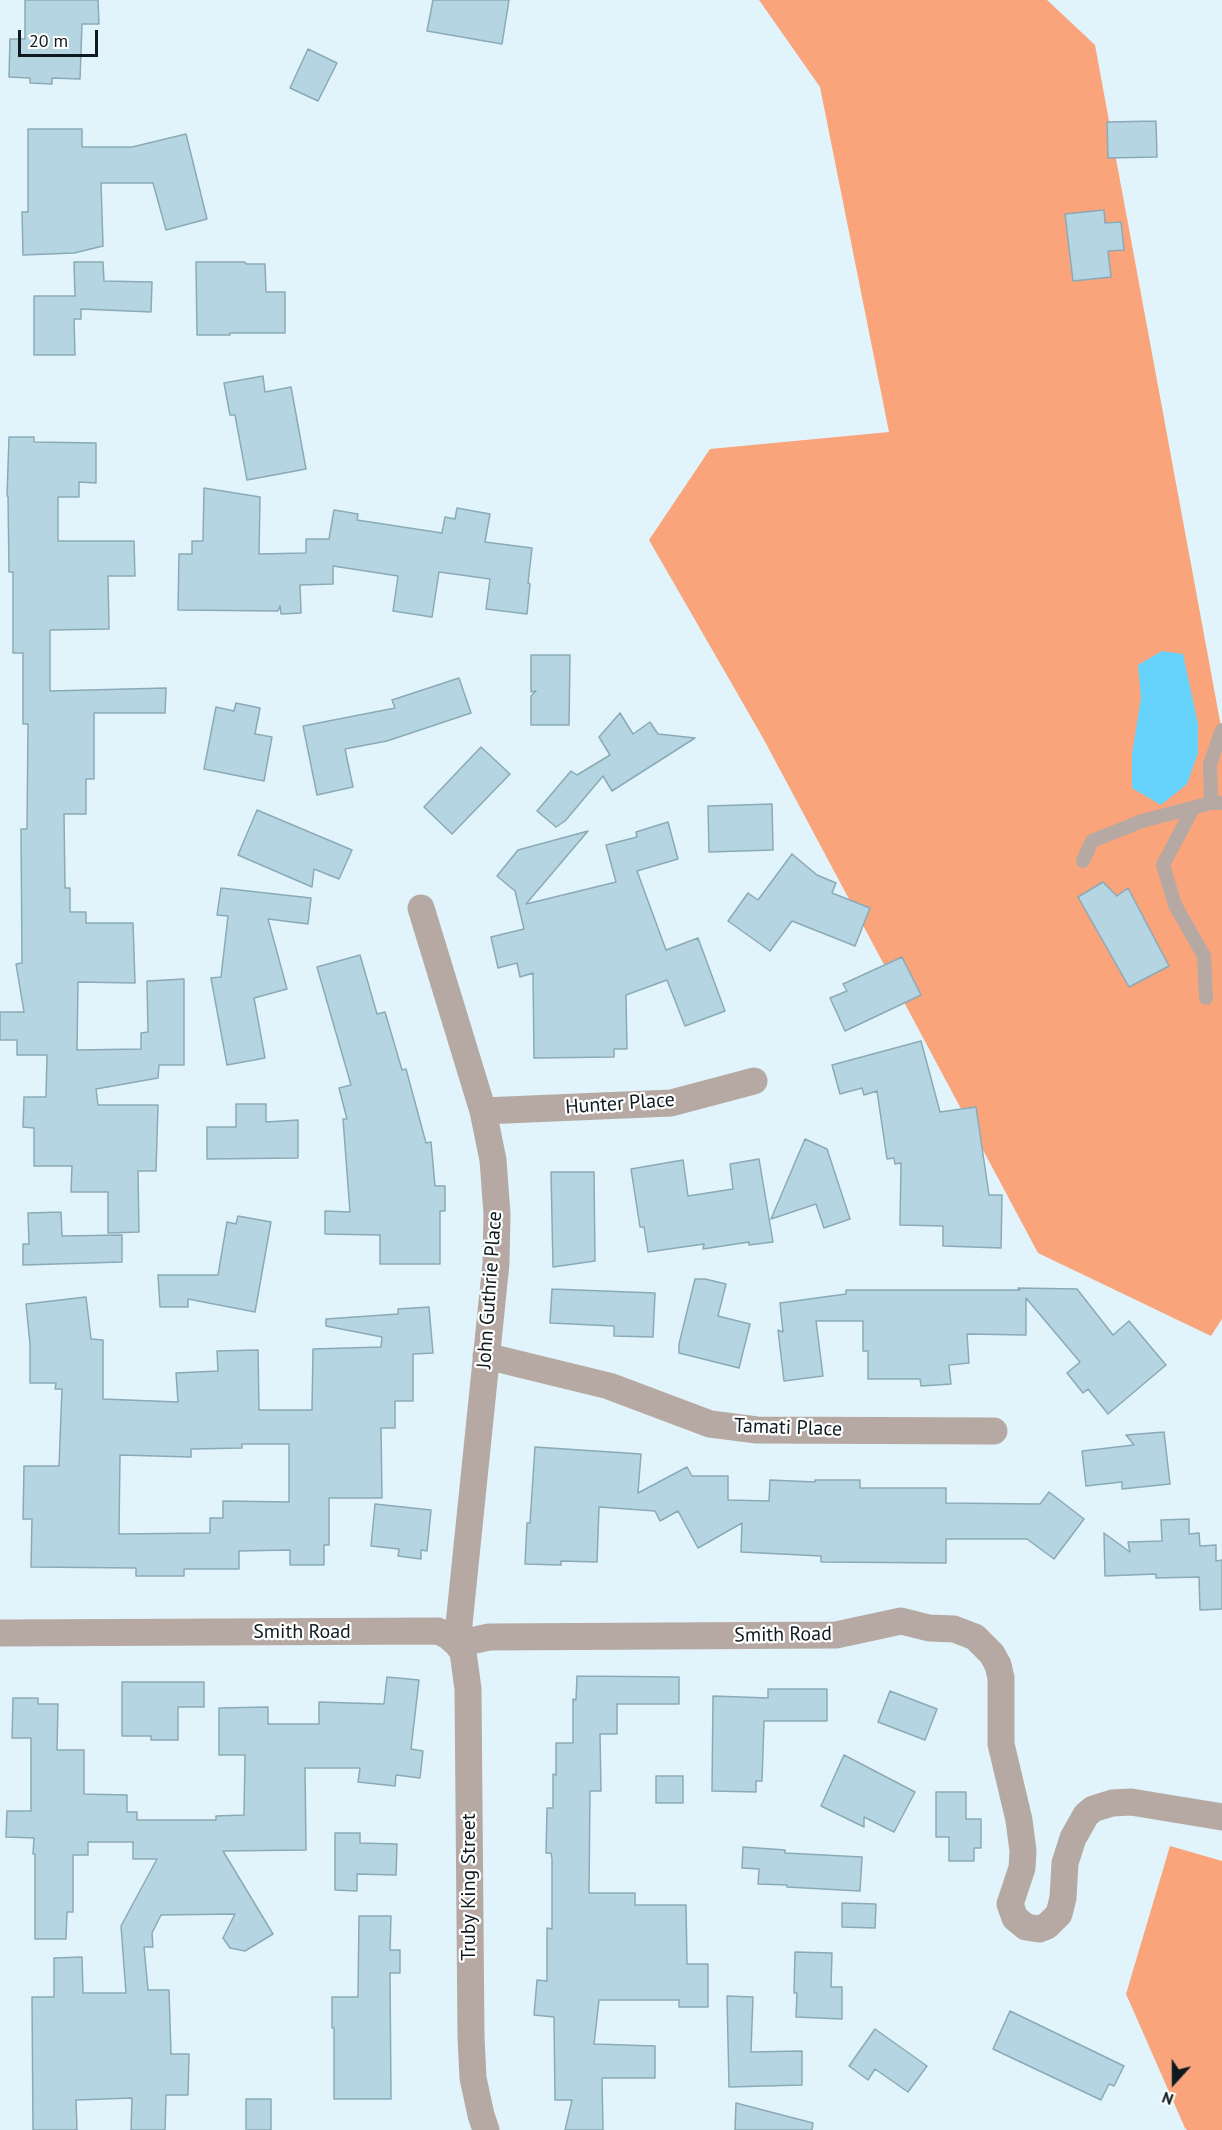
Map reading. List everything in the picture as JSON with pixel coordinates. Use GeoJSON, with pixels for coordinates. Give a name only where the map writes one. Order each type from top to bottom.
{"type":"FeatureCollection","features":[{"type":"Feature","properties":{"kind":"street","name":"John Guthrie Place"},"geometry":{"type":"LineString","coordinates":[[421,908],[483,1112],[493,1160],[497,1214],[496,1263],[457,1644]]}},
{"type":"Feature","properties":{"kind":"street","name":"Hunter Place"},"geometry":{"type":"LineString","coordinates":[[483,1112],[671,1103],[754,1081]]}},
{"type":"Feature","properties":{"kind":"street","name":"Tamati Place"},"geometry":{"type":"LineString","coordinates":[[486,1356],[609,1386],[710,1424],[757,1430],[994,1431]]}},
{"type":"Feature","properties":{"kind":"street","name":"Smith Road"},"geometry":{"type":"LineString","coordinates":[[0,1633],[438,1631],[457,1644],[489,1637],[836,1635],[901,1621],[929,1628],[954,1629],[975,1636],[992,1654],[1001,1678],[1001,1744],[1019,1820],[1023,1851],[1022,1868],[1010,1904],[1015,1918],[1026,1927],[1039,1929],[1047,1926],[1059,1914],[1064,1898],[1065,1863],[1073,1838],[1086,1815],[1093,1809],[1112,1803],[1131,1802],[1222,1817]]}},
{"type":"Feature","properties":{"kind":"street","name":"Truby King Street"},"geometry":{"type":"LineString","coordinates":[[457,1644],[463,1653],[468,1689],[471,2037],[474,2078],[486,2130]]}},
{"type":"Feature","properties":{"kind":"lane"},"geometry":{"type":"LineString","coordinates":[[1083,861],[1092,841],[1142,821],[1217,803],[1210,764],[1222,730]]}},
{"type":"Feature","properties":{"kind":"lane"},"geometry":{"type":"LineString","coordinates":[[1193,808],[1162,865],[1175,904],[1204,956],[1206,998]]}},
{"type":"Feature","properties":{"kind":"shaded area"},"geometry":{"type":"Polygon","coordinates":[[[759,0],[1047,0],[1095,45],[1222,732],[1222,1319],[1211,1336],[1038,1253],[763,738],[649,540],[710,449],[889,432],[820,87],[759,0]]]}},
{"type":"Feature","properties":{"kind":"shaded area"},"geometry":{"type":"Polygon","coordinates":[[[1170,1846],[1222,1861],[1222,2130],[1187,2130],[1185,2128],[1126,1994],[1170,1846]]]}},
{"type":"Feature","properties":{"kind":"water"},"geometry":{"type":"Polygon","coordinates":[[[1162,651],[1183,654],[1198,724],[1198,753],[1187,784],[1161,805],[1132,788],[1132,754],[1141,698],[1138,665],[1162,651]]]}},
{"type":"Feature","properties":{"kind":"building"},"geometry":{"type":"Polygon","coordinates":[[[25,0],[98,0],[99,24],[82,24],[80,79],[52,78],[52,84],[30,83],[30,78],[9,77],[10,39],[25,39],[25,0]]]}},
{"type":"Feature","properties":{"kind":"building"},"geometry":{"type":"Polygon","coordinates":[[[433,0],[509,0],[502,44],[427,31],[433,0]]]}},
{"type":"Feature","properties":{"kind":"building"},"geometry":{"type":"Polygon","coordinates":[[[308,49],[337,63],[318,101],[290,88],[308,49]]]}},
{"type":"Feature","properties":{"kind":"building"},"geometry":{"type":"Polygon","coordinates":[[[1156,121],[1157,157],[1108,158],[1107,122],[1156,121]]]}},
{"type":"Feature","properties":{"kind":"building"},"geometry":{"type":"Polygon","coordinates":[[[28,129],[82,129],[82,147],[132,147],[186,134],[207,219],[166,230],[153,183],[101,183],[103,246],[74,253],[23,255],[22,212],[28,212],[28,129]]]}},
{"type":"Feature","properties":{"kind":"building"},"geometry":{"type":"Polygon","coordinates":[[[1104,210],[1105,223],[1121,222],[1124,250],[1108,251],[1111,277],[1073,281],[1065,214],[1104,210]]]}},
{"type":"Feature","properties":{"kind":"building"},"geometry":{"type":"Polygon","coordinates":[[[74,262],[103,262],[104,281],[152,282],[151,312],[81,309],[81,319],[74,319],[75,355],[34,355],[34,296],[75,296],[74,262]]]}},
{"type":"Feature","properties":{"kind":"building"},"geometry":{"type":"Polygon","coordinates":[[[196,262],[265,264],[266,292],[285,292],[285,333],[197,335],[196,262]]]}},
{"type":"Feature","properties":{"kind":"building"},"geometry":{"type":"Polygon","coordinates":[[[263,376],[265,392],[291,387],[306,469],[247,480],[235,415],[230,415],[224,383],[263,376]]]}},
{"type":"Feature","properties":{"kind":"building"},"geometry":{"type":"Polygon","coordinates":[[[9,437],[34,437],[34,442],[96,443],[96,483],[79,482],[79,497],[58,497],[58,541],[134,541],[135,576],[108,576],[109,629],[50,630],[50,691],[166,688],[165,713],[94,713],[94,779],[86,779],[86,814],[64,814],[65,888],[70,888],[70,912],[86,912],[86,923],[133,923],[135,983],[78,982],[77,1050],[141,1049],[141,1033],[148,1032],[147,981],[184,979],[184,1065],[159,1065],[158,1078],[96,1089],[98,1105],[158,1105],[156,1171],[138,1171],[139,1232],[108,1233],[108,1192],[71,1192],[72,1166],[34,1166],[34,1128],[23,1127],[24,1097],[46,1097],[47,1055],[17,1055],[17,1040],[0,1040],[0,1012],[24,1012],[16,964],[22,963],[21,829],[27,829],[28,724],[23,724],[23,653],[13,653],[13,572],[9,572],[7,496],[9,437]]]}},
{"type":"Feature","properties":{"kind":"building"},"geometry":{"type":"Polygon","coordinates":[[[204,488],[260,497],[259,554],[306,553],[306,539],[329,539],[334,510],[358,514],[357,520],[442,533],[445,517],[455,519],[457,508],[490,514],[485,542],[532,548],[527,614],[486,609],[490,579],[439,572],[432,617],[393,611],[398,576],[333,566],[333,584],[300,585],[301,613],[281,614],[280,606],[278,611],[178,610],[179,554],[192,554],[192,541],[203,541],[204,488]]]}},
{"type":"Feature","properties":{"kind":"building"},"geometry":{"type":"Polygon","coordinates":[[[531,655],[570,655],[569,725],[531,725],[531,696],[536,691],[531,692],[531,655]]]}},
{"type":"Feature","properties":{"kind":"building"},"geometry":{"type":"Polygon","coordinates":[[[459,678],[471,713],[387,741],[345,749],[353,787],[317,795],[303,726],[395,708],[392,700],[459,678]]]}},
{"type":"Feature","properties":{"kind":"building"},"geometry":{"type":"Polygon","coordinates":[[[236,703],[260,708],[255,734],[272,737],[264,781],[204,769],[216,707],[234,711],[236,703]]]}},
{"type":"Feature","properties":{"kind":"building"},"geometry":{"type":"Polygon","coordinates":[[[620,713],[633,734],[650,722],[658,734],[695,738],[612,791],[603,776],[565,821],[556,827],[537,811],[571,771],[577,775],[610,755],[599,737],[620,713]]]}},
{"type":"Feature","properties":{"kind":"building"},"geometry":{"type":"Polygon","coordinates":[[[481,747],[510,774],[452,834],[424,807],[481,747]]]}},
{"type":"Feature","properties":{"kind":"building"},"geometry":{"type":"Polygon","coordinates":[[[772,804],[773,850],[709,852],[708,806],[772,804]]]}},
{"type":"Feature","properties":{"kind":"building"},"geometry":{"type":"Polygon","coordinates":[[[257,810],[352,850],[339,879],[314,869],[312,887],[238,855],[257,810]]]}},
{"type":"Feature","properties":{"kind":"building"},"geometry":{"type":"Polygon","coordinates":[[[668,822],[678,859],[637,871],[666,950],[698,938],[725,1011],[685,1026],[667,980],[626,995],[627,1049],[614,1049],[614,1057],[534,1058],[533,973],[520,977],[517,963],[498,968],[491,937],[524,929],[515,891],[497,876],[518,850],[588,831],[526,904],[616,882],[606,845],[637,837],[636,832],[668,822]]]}},
{"type":"Feature","properties":{"kind":"building"},"geometry":{"type":"Polygon","coordinates":[[[792,854],[817,875],[836,883],[832,893],[870,908],[855,946],[792,921],[770,951],[728,921],[748,893],[758,900],[792,854]]]}},
{"type":"Feature","properties":{"kind":"building"},"geometry":{"type":"Polygon","coordinates":[[[1103,882],[1117,896],[1128,888],[1169,966],[1129,987],[1078,897],[1103,882]]]}},
{"type":"Feature","properties":{"kind":"building"},"geometry":{"type":"Polygon","coordinates":[[[221,888],[311,898],[308,924],[268,919],[287,989],[254,998],[265,1058],[227,1065],[211,978],[221,977],[228,916],[217,915],[221,888]]]}},
{"type":"Feature","properties":{"kind":"building"},"geometry":{"type":"Polygon","coordinates":[[[360,955],[377,1014],[385,1012],[402,1070],[406,1069],[426,1143],[431,1142],[435,1186],[445,1186],[445,1211],[440,1211],[440,1264],[380,1264],[380,1235],[325,1234],[325,1211],[350,1212],[343,1119],[347,1119],[339,1088],[351,1085],[317,967],[360,955]]]}},
{"type":"Feature","properties":{"kind":"building"},"geometry":{"type":"Polygon","coordinates":[[[902,957],[921,995],[845,1031],[830,998],[847,991],[843,984],[902,957]]]}},
{"type":"Feature","properties":{"kind":"building"},"geometry":{"type":"Polygon","coordinates":[[[921,1041],[940,1112],[976,1107],[989,1195],[1002,1195],[1001,1248],[943,1246],[943,1226],[900,1225],[901,1163],[895,1164],[894,1158],[887,1159],[877,1091],[864,1095],[862,1088],[840,1094],[832,1065],[921,1041]]]}},
{"type":"Feature","properties":{"kind":"building"},"geometry":{"type":"Polygon","coordinates":[[[236,1104],[266,1104],[266,1122],[298,1120],[298,1158],[207,1159],[207,1127],[236,1127],[236,1104]]]}},
{"type":"Feature","properties":{"kind":"building"},"geometry":{"type":"Polygon","coordinates":[[[805,1139],[827,1149],[850,1219],[824,1228],[816,1204],[771,1219],[805,1139]]]}},
{"type":"Feature","properties":{"kind":"building"},"geometry":{"type":"Polygon","coordinates":[[[759,1159],[773,1242],[749,1245],[749,1242],[703,1249],[704,1244],[648,1252],[644,1227],[640,1227],[631,1169],[683,1160],[688,1196],[733,1189],[730,1164],[759,1159]]]}},
{"type":"Feature","properties":{"kind":"building"},"geometry":{"type":"Polygon","coordinates":[[[551,1172],[594,1172],[595,1261],[553,1267],[551,1172]]]}},
{"type":"Feature","properties":{"kind":"building"},"geometry":{"type":"Polygon","coordinates":[[[61,1212],[62,1236],[122,1235],[122,1262],[23,1265],[23,1244],[29,1244],[28,1213],[61,1212]]]}},
{"type":"Feature","properties":{"kind":"building"},"geometry":{"type":"Polygon","coordinates":[[[238,1216],[271,1222],[255,1312],[188,1299],[188,1307],[160,1307],[158,1275],[218,1275],[227,1222],[236,1224],[238,1216]]]}},
{"type":"Feature","properties":{"kind":"building"},"geometry":{"type":"Polygon","coordinates":[[[695,1279],[726,1284],[718,1316],[750,1324],[739,1368],[679,1353],[679,1344],[695,1279]]]}},
{"type":"Feature","properties":{"kind":"building"},"geometry":{"type":"Polygon","coordinates":[[[1018,1288],[1077,1289],[1113,1335],[1129,1321],[1166,1365],[1108,1414],[1088,1389],[1083,1393],[1067,1373],[1080,1362],[1026,1298],[1026,1335],[967,1334],[969,1363],[949,1365],[951,1384],[921,1386],[920,1379],[868,1379],[868,1351],[863,1351],[863,1321],[816,1321],[823,1376],[784,1381],[778,1330],[783,1332],[780,1303],[846,1294],[846,1290],[1020,1290],[1018,1288]]]}},
{"type":"Feature","properties":{"kind":"building"},"geometry":{"type":"Polygon","coordinates":[[[552,1289],[655,1293],[653,1337],[614,1336],[614,1326],[550,1323],[552,1289]]]}},
{"type":"Feature","properties":{"kind":"building"},"geometry":{"type":"Polygon","coordinates":[[[86,1297],[91,1339],[103,1340],[103,1399],[178,1402],[176,1373],[218,1371],[217,1351],[258,1350],[259,1410],[312,1410],[313,1349],[381,1347],[382,1337],[326,1326],[326,1319],[398,1314],[398,1309],[429,1307],[433,1353],[413,1354],[413,1401],[395,1401],[395,1428],[381,1428],[382,1498],[329,1498],[329,1545],[324,1545],[324,1565],[290,1565],[290,1550],[239,1551],[239,1569],[184,1569],[184,1576],[136,1576],[136,1568],[31,1567],[32,1519],[23,1519],[24,1466],[59,1466],[62,1389],[55,1389],[56,1383],[30,1383],[30,1344],[26,1304],[86,1297]],[[242,1444],[242,1448],[191,1449],[191,1457],[120,1455],[119,1534],[210,1533],[210,1518],[223,1518],[223,1501],[289,1502],[289,1444],[242,1444]]]}},
{"type":"Feature","properties":{"kind":"building"},"geometry":{"type":"Polygon","coordinates":[[[1164,1432],[1170,1484],[1122,1489],[1122,1482],[1086,1486],[1082,1451],[1134,1445],[1126,1435],[1164,1432]]]}},
{"type":"Feature","properties":{"kind":"building"},"geometry":{"type":"Polygon","coordinates":[[[535,1447],[641,1454],[638,1493],[687,1467],[692,1476],[728,1476],[728,1500],[769,1501],[770,1480],[815,1482],[815,1480],[860,1480],[860,1488],[946,1488],[946,1503],[1040,1504],[1049,1492],[1084,1519],[1054,1559],[1027,1539],[946,1539],[946,1563],[821,1562],[821,1556],[741,1552],[742,1523],[698,1548],[678,1511],[660,1521],[655,1511],[599,1507],[597,1562],[561,1561],[561,1565],[525,1564],[535,1447]]]}},
{"type":"Feature","properties":{"kind":"building"},"geometry":{"type":"Polygon","coordinates":[[[375,1504],[431,1510],[427,1551],[421,1550],[421,1559],[398,1556],[399,1549],[371,1546],[375,1504]]]}},
{"type":"Feature","properties":{"kind":"building"},"geometry":{"type":"Polygon","coordinates":[[[1189,1519],[1189,1534],[1199,1533],[1200,1546],[1216,1545],[1216,1561],[1222,1560],[1222,1609],[1200,1610],[1199,1577],[1156,1578],[1156,1574],[1105,1576],[1104,1533],[1130,1552],[1128,1542],[1162,1541],[1161,1520],[1189,1519]]]}},
{"type":"Feature","properties":{"kind":"building"},"geometry":{"type":"Polygon","coordinates":[[[577,1676],[679,1677],[679,1704],[617,1704],[617,1734],[600,1734],[601,1791],[590,1791],[589,1893],[635,1893],[635,1905],[686,1905],[687,1964],[708,1964],[708,2007],[679,2007],[679,2000],[599,2000],[594,2044],[655,2046],[655,2078],[602,2078],[603,2130],[565,2130],[572,2100],[555,2100],[554,2017],[534,2015],[537,1980],[547,1981],[547,1928],[552,1929],[552,1859],[551,1853],[546,1853],[547,1808],[553,1808],[556,1743],[573,1743],[573,1699],[576,1700],[577,1676]]]}},
{"type":"Feature","properties":{"kind":"building"},"geometry":{"type":"Polygon","coordinates":[[[387,1677],[419,1680],[411,1749],[423,1751],[420,1778],[396,1775],[395,1786],[358,1782],[360,1768],[305,1768],[306,1850],[223,1851],[273,1934],[245,1951],[230,1948],[223,1938],[235,1914],[161,1915],[152,1933],[153,1947],[144,1947],[148,1990],[169,1990],[171,2054],[189,2054],[188,2095],[166,2095],[165,2130],[131,2130],[132,2098],[76,2100],[77,2130],[33,2130],[32,1997],[54,1997],[54,1958],[82,1957],[83,1993],[126,1993],[121,1926],[157,1859],[133,1859],[133,1842],[88,1842],[88,1855],[73,1855],[73,1912],[67,1912],[66,1939],[35,1939],[34,1838],[6,1837],[7,1811],[31,1811],[31,1738],[12,1738],[13,1698],[38,1698],[38,1704],[58,1704],[57,1750],[84,1750],[84,1794],[127,1795],[127,1812],[137,1812],[137,1820],[216,1820],[216,1816],[244,1815],[245,1755],[219,1755],[219,1708],[268,1707],[268,1724],[319,1724],[319,1702],[384,1704],[387,1677]]]}},
{"type":"Feature","properties":{"kind":"building"},"geometry":{"type":"Polygon","coordinates":[[[122,1682],[204,1682],[204,1707],[178,1707],[178,1740],[151,1740],[151,1736],[122,1736],[122,1682]]]}},
{"type":"Feature","properties":{"kind":"building"},"geometry":{"type":"Polygon","coordinates":[[[768,1689],[827,1689],[827,1721],[764,1721],[762,1781],[756,1781],[756,1792],[712,1791],[713,1696],[768,1698],[768,1689]]]}},
{"type":"Feature","properties":{"kind":"building"},"geometry":{"type":"Polygon","coordinates":[[[890,1691],[937,1709],[925,1740],[878,1722],[890,1691]]]}},
{"type":"Feature","properties":{"kind":"building"},"geometry":{"type":"Polygon","coordinates":[[[844,1755],[915,1792],[894,1832],[864,1817],[864,1827],[821,1806],[844,1755]]]}},
{"type":"Feature","properties":{"kind":"building"},"geometry":{"type":"Polygon","coordinates":[[[656,1776],[683,1776],[683,1803],[656,1803],[656,1776]]]}},
{"type":"Feature","properties":{"kind":"building"},"geometry":{"type":"Polygon","coordinates":[[[936,1792],[966,1792],[966,1819],[981,1819],[981,1848],[974,1848],[974,1861],[949,1861],[949,1837],[936,1837],[936,1792]]]}},
{"type":"Feature","properties":{"kind":"building"},"geometry":{"type":"Polygon","coordinates":[[[335,1833],[360,1833],[360,1843],[397,1844],[396,1875],[357,1874],[357,1891],[335,1890],[335,1833]]]}},
{"type":"Feature","properties":{"kind":"building"},"geometry":{"type":"Polygon","coordinates":[[[743,1847],[785,1850],[785,1853],[862,1857],[860,1891],[758,1884],[759,1869],[742,1868],[743,1847]]]}},
{"type":"Feature","properties":{"kind":"building"},"geometry":{"type":"Polygon","coordinates":[[[842,1903],[876,1904],[875,1928],[842,1927],[842,1903]]]}},
{"type":"Feature","properties":{"kind":"building"},"geometry":{"type":"Polygon","coordinates":[[[359,1916],[391,1916],[390,1950],[400,1950],[400,1973],[390,1973],[391,2099],[334,2099],[332,1997],[358,1997],[359,1916]]]}},
{"type":"Feature","properties":{"kind":"building"},"geometry":{"type":"Polygon","coordinates":[[[795,1952],[832,1953],[831,1987],[842,1987],[842,2019],[796,2017],[795,1952]]]}},
{"type":"Feature","properties":{"kind":"building"},"geometry":{"type":"Polygon","coordinates":[[[727,1996],[753,1997],[751,2052],[802,2051],[802,2085],[729,2087],[727,1996]]]}},
{"type":"Feature","properties":{"kind":"building"},"geometry":{"type":"Polygon","coordinates":[[[1010,2011],[1124,2066],[1114,2086],[1109,2084],[1101,2100],[993,2049],[1010,2011]]]}},
{"type":"Feature","properties":{"kind":"building"},"geometry":{"type":"Polygon","coordinates":[[[875,2029],[927,2066],[908,2092],[875,2069],[868,2080],[849,2066],[875,2029]]]}},
{"type":"Feature","properties":{"kind":"building"},"geometry":{"type":"Polygon","coordinates":[[[246,2099],[271,2099],[271,2130],[246,2130],[246,2099]]]}},
{"type":"Feature","properties":{"kind":"building"},"geometry":{"type":"Polygon","coordinates":[[[736,2103],[813,2123],[812,2130],[735,2130],[736,2103]]]}}]}
